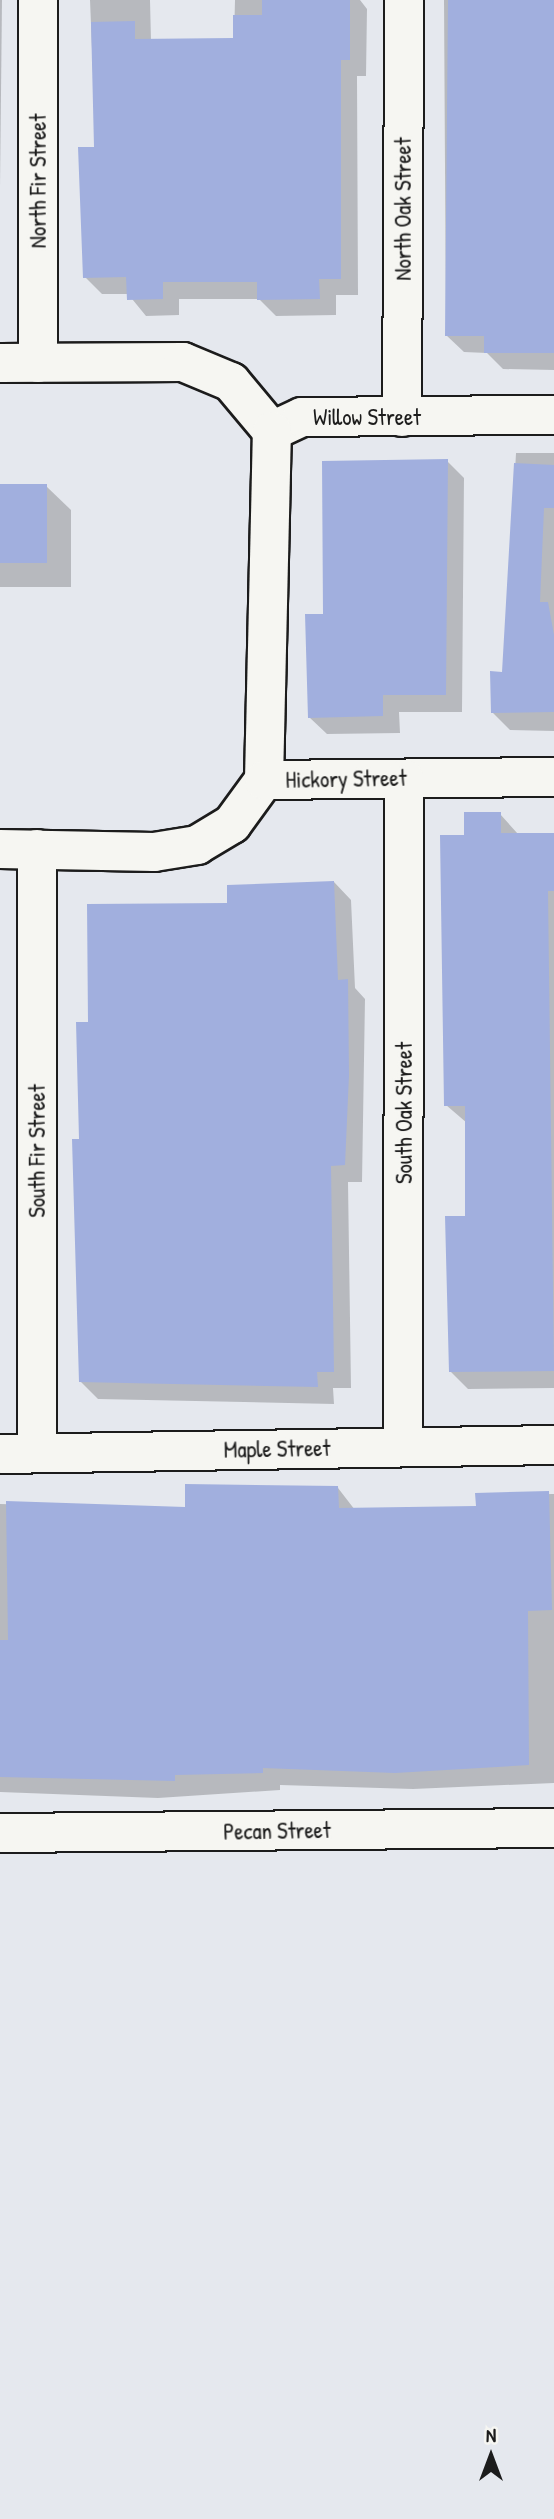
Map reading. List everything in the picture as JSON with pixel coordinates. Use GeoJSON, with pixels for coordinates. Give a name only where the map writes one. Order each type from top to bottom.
{"type":"FeatureCollection","features":[{"type":"Feature","properties":{"kind":"street","name":"North Fir Street"},"geometry":{"type":"LineString","coordinates":[[38,0],[38,362]]}},
{"type":"Feature","properties":{"kind":"street","name":"North Oak Street"},"geometry":{"type":"LineString","coordinates":[[402,417],[404,0]]}},
{"type":"Feature","properties":{"kind":"street"},"geometry":{"type":"LineString","coordinates":[[0,363],[183,362],[231,382],[272,431],[264,780]]}},
{"type":"Feature","properties":{"kind":"street","name":"Willow Street"},"geometry":{"type":"LineString","coordinates":[[272,431],[302,417],[554,415]]}},
{"type":"Feature","properties":{"kind":"street","name":"Hickory Street"},"geometry":{"type":"LineString","coordinates":[[18,849],[154,852],[197,845],[232,824],[264,780],[554,777]]}},
{"type":"Feature","properties":{"kind":"street","name":"South Oak Street"},"geometry":{"type":"LineString","coordinates":[[403,1447],[404,779]]}},
{"type":"Feature","properties":{"kind":"street","name":"South Fir Street"},"geometry":{"type":"LineString","coordinates":[[18,849],[18,1453]]}},
{"type":"Feature","properties":{"kind":"street","name":"Maple Street"},"geometry":{"type":"LineString","coordinates":[[18,1453],[554,1445]]}},
{"type":"Feature","properties":{"kind":"street","name":"Pecan Street"},"geometry":{"type":"LineString","coordinates":[[0,1833],[554,1828]]}},
{"type":"Feature","properties":{"kind":"building"},"geometry":{"type":"Polygon","coordinates":[[[262,0],[350,0],[350,60],[341,60],[341,279],[319,279],[320,299],[257,300],[257,282],[163,282],[163,299],[127,300],[126,277],[83,278],[78,147],[94,147],[91,22],[135,21],[135,39],[233,38],[233,15],[262,15],[262,0]]]}},
{"type":"Feature","properties":{"kind":"building"},"geometry":{"type":"Polygon","coordinates":[[[448,0],[554,0],[554,353],[484,353],[484,336],[445,336],[448,0]]]}},
{"type":"Feature","properties":{"kind":"building"},"geometry":{"type":"Polygon","coordinates":[[[448,459],[446,695],[383,695],[383,716],[308,718],[305,614],[323,614],[322,461],[448,459]]]}},
{"type":"Feature","properties":{"kind":"building"},"geometry":{"type":"Polygon","coordinates":[[[514,463],[554,465],[554,508],[544,508],[540,602],[548,602],[554,635],[554,712],[491,713],[490,671],[502,672],[514,463]]]}},
{"type":"Feature","properties":{"kind":"building"},"geometry":{"type":"Polygon","coordinates":[[[0,484],[47,484],[47,563],[0,563],[0,484]]]}},
{"type":"Feature","properties":{"kind":"building"},"geometry":{"type":"Polygon","coordinates":[[[464,812],[501,812],[501,833],[554,833],[554,891],[548,891],[554,1371],[449,1372],[445,1216],[465,1216],[465,1106],[444,1106],[440,835],[464,835],[464,812]]]}},
{"type":"Feature","properties":{"kind":"building"},"geometry":{"type":"Polygon","coordinates":[[[334,881],[338,980],[348,979],[349,1075],[345,1165],[331,1166],[334,1372],[317,1372],[318,1387],[79,1382],[72,1139],[79,1139],[76,1022],[88,1022],[87,904],[227,903],[227,885],[334,881]]]}},
{"type":"Feature","properties":{"kind":"building"},"geometry":{"type":"Polygon","coordinates":[[[185,1484],[338,1486],[339,1508],[476,1506],[475,1493],[549,1491],[552,1610],[528,1611],[529,1765],[395,1773],[263,1768],[263,1773],[175,1775],[175,1781],[0,1777],[0,1640],[8,1640],[6,1501],[185,1507],[185,1484]]]}}]}
